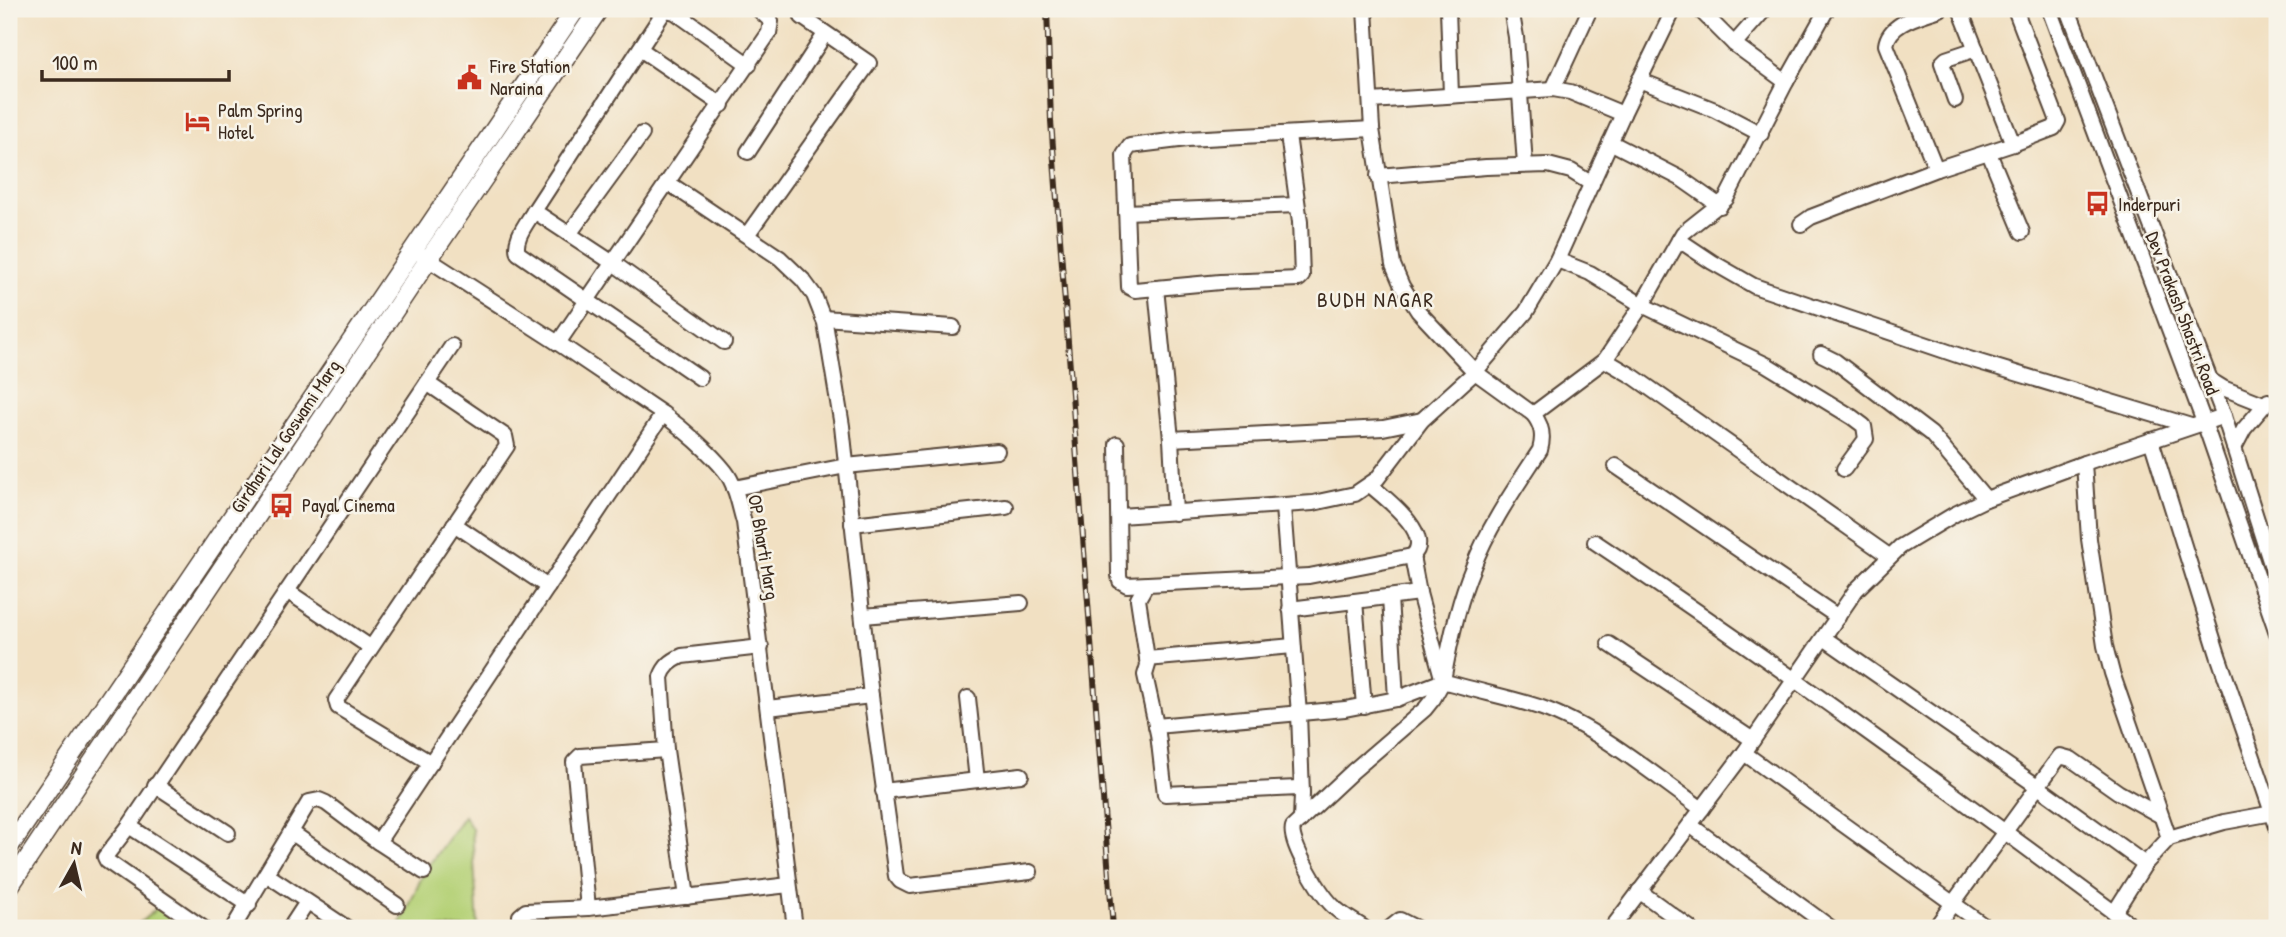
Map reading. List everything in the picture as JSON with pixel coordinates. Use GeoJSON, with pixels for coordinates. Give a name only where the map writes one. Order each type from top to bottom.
{"type":"FeatureCollection","features":[{"type":"Feature","properties":{"kind":"main road","name":"Girdhari Lal Goswami Marg"},"geometry":{"type":"LineString","coordinates":[[9,887],[421,255],[576,9]]}},
{"type":"Feature","properties":{"kind":"main road","name":"Girdhari Lal Goswami Marg"},"geometry":{"type":"LineString","coordinates":[[9,847],[421,255],[599,9]]}},
{"type":"Feature","properties":{"kind":"street"},"geometry":{"type":"LineString","coordinates":[[558,343],[749,65],[771,26],[771,20],[758,9]]}},
{"type":"Feature","properties":{"kind":"street"},"geometry":{"type":"LineString","coordinates":[[1364,928],[1336,909],[1319,887],[1294,841],[1293,827],[1425,709],[1443,681],[1447,654],[1472,569],[1495,523],[1540,450],[1543,440],[1541,428],[1533,414],[1475,372],[1418,311],[1402,286],[1393,265],[1372,129],[1365,9]]}},
{"type":"Feature","properties":{"kind":"street"},"geometry":{"type":"LineString","coordinates":[[1448,9],[1451,96]]}},
{"type":"Feature","properties":{"kind":"street"},"geometry":{"type":"LineString","coordinates":[[1511,9],[1516,37],[1525,164]]}},
{"type":"Feature","properties":{"kind":"street"},"geometry":{"type":"LineString","coordinates":[[1553,89],[1590,9]]}},
{"type":"Feature","properties":{"kind":"street"},"geometry":{"type":"LineString","coordinates":[[1119,516],[1283,506],[1341,498],[1370,485],[1387,470],[1422,420],[1475,372],[1526,312],[1557,260],[1674,9]]}},
{"type":"Feature","properties":{"kind":"street"},"geometry":{"type":"LineString","coordinates":[[1699,9],[1734,44],[1786,82]]}},
{"type":"Feature","properties":{"kind":"street"},"geometry":{"type":"LineString","coordinates":[[1734,44],[1765,9]]}},
{"type":"Feature","properties":{"kind":"street"},"geometry":{"type":"LineString","coordinates":[[1533,414],[1605,360],[1643,305],[1679,240],[1690,227],[1726,200],[1786,82],[1827,9]]}},
{"type":"Feature","properties":{"kind":"street"},"geometry":{"type":"LineString","coordinates":[[1936,169],[1886,45],[1887,36],[1893,29],[1940,9]]}},
{"type":"Feature","properties":{"kind":"street"},"geometry":{"type":"LineString","coordinates":[[1960,9],[2013,144]]}},
{"type":"Feature","properties":{"kind":"street"},"geometry":{"type":"LineString","coordinates":[[1801,224],[1811,216],[2054,128],[2058,122],[2015,9]]}},
{"type":"Feature","properties":{"kind":"street","name":"Dev Prakash Shastri Road"},"geometry":{"type":"LineString","coordinates":[[2049,9],[2197,424],[2277,633]]}},
{"type":"Feature","properties":{"kind":"street","name":"Dev Prakash Shastri Road"},"geometry":{"type":"LineString","coordinates":[[2068,9],[2224,416],[2277,583]]}},
{"type":"Feature","properties":{"kind":"street"},"geometry":{"type":"LineString","coordinates":[[700,378],[518,253],[517,241],[662,13],[669,10],[749,65]]}},
{"type":"Feature","properties":{"kind":"street"},"geometry":{"type":"LineString","coordinates":[[747,235],[869,63],[802,17]]}},
{"type":"Feature","properties":{"kind":"street"},"geometry":{"type":"LineString","coordinates":[[748,152],[825,34]]}},
{"type":"Feature","properties":{"kind":"street"},"geometry":{"type":"LineString","coordinates":[[640,49],[722,105]]}},
{"type":"Feature","properties":{"kind":"street"},"geometry":{"type":"LineString","coordinates":[[1955,100],[1942,63],[1946,59],[1976,50]]}},
{"type":"Feature","properties":{"kind":"street"},"geometry":{"type":"LineString","coordinates":[[1639,80],[1715,110],[1761,134]]}},
{"type":"Feature","properties":{"kind":"street"},"geometry":{"type":"LineString","coordinates":[[1371,101],[1553,89],[1570,92],[1623,114]]}},
{"type":"Feature","properties":{"kind":"street"},"geometry":{"type":"LineString","coordinates":[[1288,135],[1297,205],[1302,276],[1299,279],[1220,282],[1135,290],[1129,287],[1124,155],[1130,146],[1187,139],[1372,129]]}},
{"type":"Feature","properties":{"kind":"street"},"geometry":{"type":"LineString","coordinates":[[569,234],[642,134]]}},
{"type":"Feature","properties":{"kind":"street"},"geometry":{"type":"LineString","coordinates":[[1610,142],[1680,178],[1720,205]]}},
{"type":"Feature","properties":{"kind":"street"},"geometry":{"type":"LineString","coordinates":[[1989,153],[2022,232]]}},
{"type":"Feature","properties":{"kind":"street"},"geometry":{"type":"LineString","coordinates":[[1378,176],[1525,164],[1560,166],[1592,184]]}},
{"type":"Feature","properties":{"kind":"street"},"geometry":{"type":"LineString","coordinates":[[667,182],[780,258],[814,295],[823,318],[842,426],[871,696],[896,876],[910,886],[1030,872]]}},
{"type":"Feature","properties":{"kind":"street"},"geometry":{"type":"LineString","coordinates":[[1126,212],[1297,205]]}},
{"type":"Feature","properties":{"kind":"street"},"geometry":{"type":"LineString","coordinates":[[534,211],[724,342]]}},
{"type":"Feature","properties":{"kind":"street"},"geometry":{"type":"LineString","coordinates":[[1679,240],[1754,286],[1966,358],[2197,424]]}},
{"type":"Feature","properties":{"kind":"street","name":"OP Bharti Marg"},"geometry":{"type":"LineString","coordinates":[[421,255],[663,414],[725,471],[734,488],[744,522],[795,928]]}},
{"type":"Feature","properties":{"kind":"street"},"geometry":{"type":"LineString","coordinates":[[1557,260],[1590,273],[1643,305],[1767,365],[1852,416],[1864,426],[1866,439],[1844,469]]}},
{"type":"Feature","properties":{"kind":"street"},"geometry":{"type":"LineString","coordinates":[[1156,288],[1171,439],[1175,513]]}},
{"type":"Feature","properties":{"kind":"street"},"geometry":{"type":"LineString","coordinates":[[823,318],[953,327]]}},
{"type":"Feature","properties":{"kind":"street"},"geometry":{"type":"LineString","coordinates":[[203,928],[107,862],[106,855],[129,826],[452,346]]}},
{"type":"Feature","properties":{"kind":"street"},"geometry":{"type":"LineString","coordinates":[[1821,354],[1835,361],[1931,434],[1986,499]]}},
{"type":"Feature","properties":{"kind":"street"},"geometry":{"type":"LineString","coordinates":[[1605,360],[1634,377],[1889,556]]}},
{"type":"Feature","properties":{"kind":"street"},"geometry":{"type":"LineString","coordinates":[[2210,380],[2223,388],[2265,402],[2234,448]]}},
{"type":"Feature","properties":{"kind":"street"},"geometry":{"type":"LineString","coordinates":[[427,383],[505,436],[507,446],[336,697],[336,704],[431,763]]}},
{"type":"Feature","properties":{"kind":"street"},"geometry":{"type":"LineString","coordinates":[[378,842],[663,414]]}},
{"type":"Feature","properties":{"kind":"street"},"geometry":{"type":"LineString","coordinates":[[1612,928],[1744,753],[1856,590],[1889,556],[1911,539],[1986,499],[2224,416]]}},
{"type":"Feature","properties":{"kind":"street"},"geometry":{"type":"LineString","coordinates":[[1171,439],[1383,428],[1422,420]]}},
{"type":"Feature","properties":{"kind":"street"},"geometry":{"type":"LineString","coordinates":[[2114,913],[2145,864],[2169,838],[2224,822],[2275,820],[2218,655],[2151,440]]}},
{"type":"Feature","properties":{"kind":"street"},"geometry":{"type":"LineString","coordinates":[[1117,444],[1120,581],[1127,585],[1287,578],[1412,556],[1418,547],[1411,525],[1404,515],[1370,485]]}},
{"type":"Feature","properties":{"kind":"street"},"geometry":{"type":"LineString","coordinates":[[734,488],[846,466],[997,451]]}},
{"type":"Feature","properties":{"kind":"street"},"geometry":{"type":"LineString","coordinates":[[2084,463],[2089,539],[2105,646],[2169,838]]}},
{"type":"Feature","properties":{"kind":"street"},"geometry":{"type":"LineString","coordinates":[[1616,466],[1838,617]]}},
{"type":"Feature","properties":{"kind":"street"},"geometry":{"type":"LineString","coordinates":[[1283,506],[1299,714],[1301,820]]}},
{"type":"Feature","properties":{"kind":"street"},"geometry":{"type":"LineString","coordinates":[[852,524],[1006,507]]}},
{"type":"Feature","properties":{"kind":"street"},"geometry":{"type":"LineString","coordinates":[[454,524],[548,587]]}},
{"type":"Feature","properties":{"kind":"street"},"geometry":{"type":"LineString","coordinates":[[1595,542],[1794,680],[2134,928]]}},
{"type":"Feature","properties":{"kind":"street"},"geometry":{"type":"LineString","coordinates":[[1412,556],[1419,593],[1443,681]]}},
{"type":"Feature","properties":{"kind":"street"},"geometry":{"type":"LineString","coordinates":[[1146,585],[1138,599],[1147,659],[1145,675],[1156,726],[1165,794],[1298,788],[1302,793]]}},
{"type":"Feature","properties":{"kind":"street"},"geometry":{"type":"LineString","coordinates":[[287,590],[370,648]]}},
{"type":"Feature","properties":{"kind":"street"},"geometry":{"type":"LineString","coordinates":[[1290,609],[1419,593]]}},
{"type":"Feature","properties":{"kind":"street"},"geometry":{"type":"LineString","coordinates":[[1390,597],[1396,699]]}},
{"type":"Feature","properties":{"kind":"street"},"geometry":{"type":"LineString","coordinates":[[1355,601],[1364,706]]}},
{"type":"Feature","properties":{"kind":"street"},"geometry":{"type":"LineString","coordinates":[[863,616],[1021,603]]}},
{"type":"Feature","properties":{"kind":"street"},"geometry":{"type":"LineString","coordinates":[[1824,638],[2145,864]]}},
{"type":"Feature","properties":{"kind":"street"},"geometry":{"type":"LineString","coordinates":[[1609,644],[1753,740]]}},
{"type":"Feature","properties":{"kind":"street"},"geometry":{"type":"LineString","coordinates":[[1147,659],[1293,646]]}},
{"type":"Feature","properties":{"kind":"street"},"geometry":{"type":"LineString","coordinates":[[687,897],[666,750],[661,677],[672,661],[682,656],[761,647]]}},
{"type":"Feature","properties":{"kind":"street"},"geometry":{"type":"LineString","coordinates":[[1156,726],[1364,706],[1396,699],[1443,681],[1542,708],[1567,719],[1702,808]]}},
{"type":"Feature","properties":{"kind":"street"},"geometry":{"type":"LineString","coordinates":[[768,708],[871,696]]}},
{"type":"Feature","properties":{"kind":"street"},"geometry":{"type":"LineString","coordinates":[[968,698],[977,780]]}},
{"type":"Feature","properties":{"kind":"street"},"geometry":{"type":"LineString","coordinates":[[587,908],[574,762],[580,757],[666,750]]}},
{"type":"Feature","properties":{"kind":"street"},"geometry":{"type":"LineString","coordinates":[[1744,753],[1987,928]]}},
{"type":"Feature","properties":{"kind":"street"},"geometry":{"type":"LineString","coordinates":[[1935,928],[2058,758],[2064,756],[2118,792],[2161,816]]}},
{"type":"Feature","properties":{"kind":"street"},"geometry":{"type":"LineString","coordinates":[[883,791],[1021,775]]}},
{"type":"Feature","properties":{"kind":"street"},"geometry":{"type":"LineString","coordinates":[[155,785],[228,833]]}},
{"type":"Feature","properties":{"kind":"street"},"geometry":{"type":"LineString","coordinates":[[233,928],[309,802],[319,800],[424,872]]}},
{"type":"Feature","properties":{"kind":"street"},"geometry":{"type":"LineString","coordinates":[[1690,825],[1831,928]]}},
{"type":"Feature","properties":{"kind":"street"},"geometry":{"type":"LineString","coordinates":[[129,826],[248,905]]}},
{"type":"Feature","properties":{"kind":"street"},"geometry":{"type":"LineString","coordinates":[[291,832],[397,905]]}},
{"type":"Feature","properties":{"kind":"street"},"geometry":{"type":"LineString","coordinates":[[266,874],[347,928]]}},
{"type":"Feature","properties":{"kind":"street"},"geometry":{"type":"LineString","coordinates":[[522,928],[520,916],[526,911],[587,908],[789,885]]}},
{"type":"Feature","properties":{"kind":"street"},"geometry":{"type":"LineString","coordinates":[[1639,891],[1690,928]]}},
{"type":"Feature","properties":{"kind":"street"},"geometry":{"type":"LineString","coordinates":[[290,928],[307,902]]}},
{"type":"Feature","properties":{"kind":"street"},"geometry":{"type":"LineString","coordinates":[[1390,928],[1400,920],[1416,928]]}},
{"type":"Feature","properties":{"kind":"green space"},"geometry":{"type":"Polygon","coordinates":[[[464,816],[472,829],[478,928],[399,928],[424,872],[464,816]]]}},
{"type":"Feature","properties":{"kind":"green space"},"geometry":{"type":"Polygon","coordinates":[[[165,901],[203,928],[134,928],[165,901]]]}},
{"type":"Feature","properties":{"kind":"railway"},"geometry":{"type":"LineString","coordinates":[[1047,9],[1051,121],[1113,928]]}},
{"type":"Feature","properties":{"kind":"place","name":"Fire Station Naraina"},"geometry":{"type":"Point","coordinates":[470,77]}},
{"type":"Feature","properties":{"kind":"place","name":"Palm Spring Hotel"},"geometry":{"type":"Point","coordinates":[198,121]}},
{"type":"Feature","properties":{"kind":"place","name":"Inderpuri"},"geometry":{"type":"Point","coordinates":[2098,204]}},
{"type":"Feature","properties":{"kind":"place","name":"Payal Cinema"},"geometry":{"type":"Point","coordinates":[282,505]}},
{"type":"Feature","properties":{"kind":"district","name":"BUDH NAGAR"},"geometry":{"type":"Point","coordinates":[1376,299]}}]}
